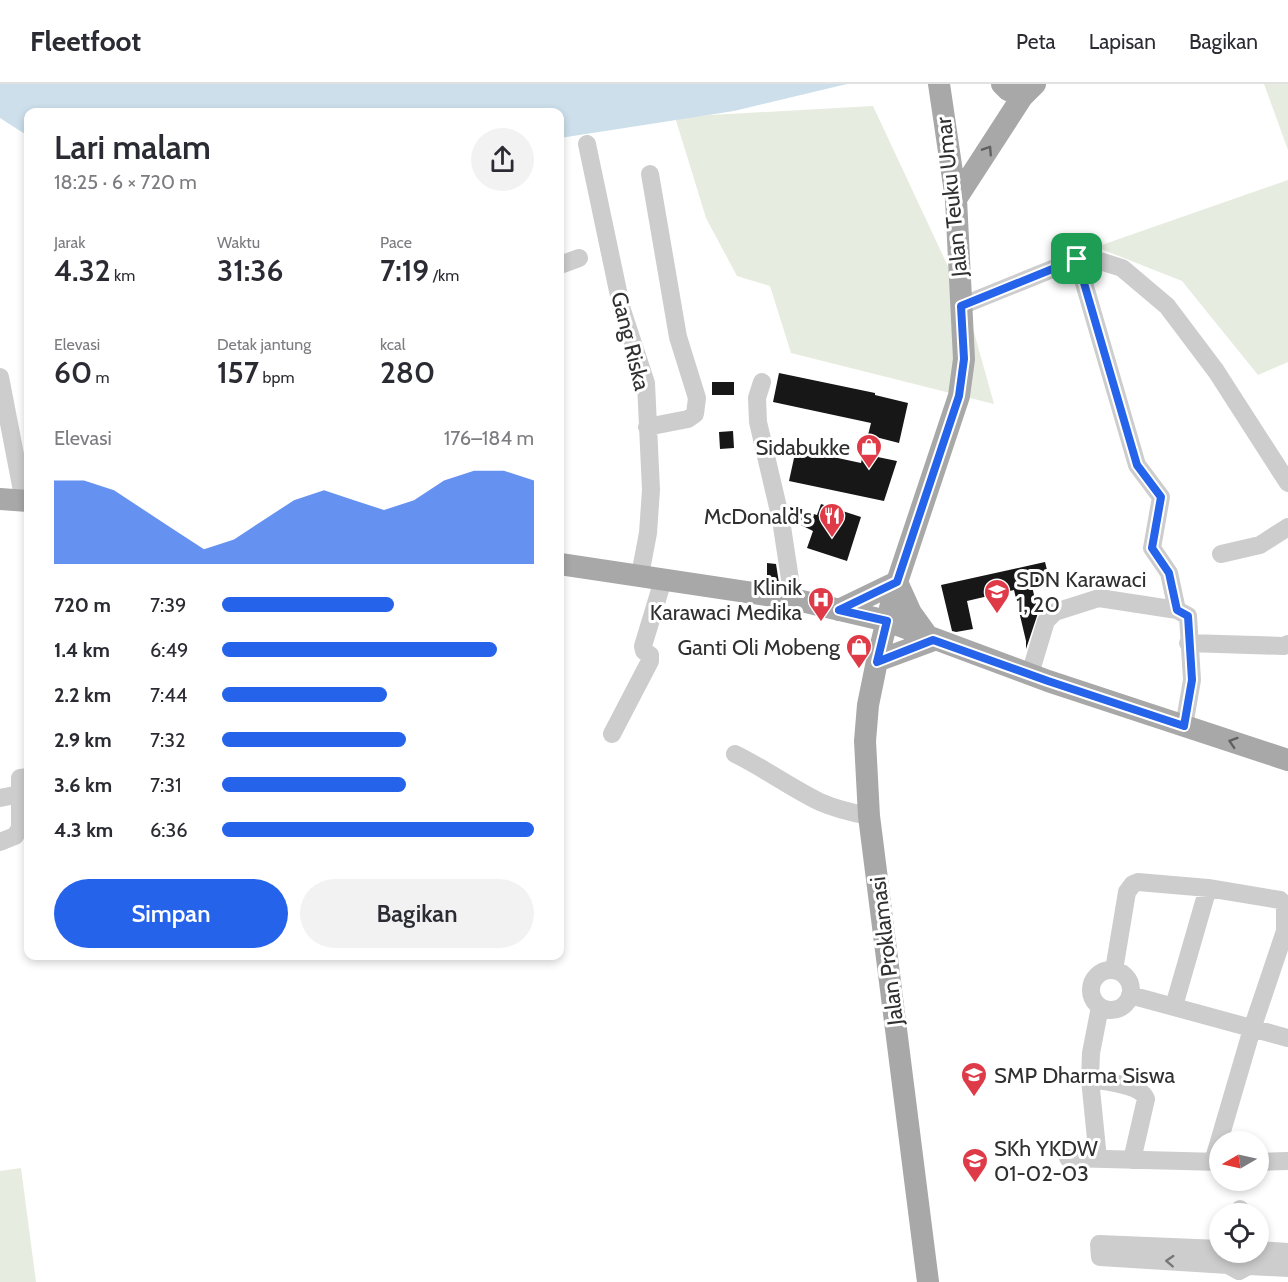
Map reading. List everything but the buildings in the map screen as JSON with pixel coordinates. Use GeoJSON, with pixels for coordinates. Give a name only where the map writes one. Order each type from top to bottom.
{"type":"FeatureCollection","features":[{"type":"Feature","properties":{"kind":"main road","name":"Jalan Teuku Umar"},"geometry":{"type":"LineString","coordinates":[[887,621],[897,582],[959,396],[964,359],[956,199],[939,84]]}},
{"type":"Feature","properties":{"kind":"main road"},"geometry":{"type":"LineString","coordinates":[[1002,84],[1008,90],[1029,91]]}},
{"type":"Feature","properties":{"kind":"main road"},"geometry":{"type":"LineString","coordinates":[[956,199],[1029,91]]}},
{"type":"Feature","properties":{"kind":"main road"},"geometry":{"type":"LineString","coordinates":[[0,499],[24,501]]}},
{"type":"Feature","properties":{"kind":"main road"},"geometry":{"type":"LineString","coordinates":[[564,565],[793,599],[887,621],[1030,674],[1288,760]]}},
{"type":"Feature","properties":{"kind":"main road"},"geometry":{"type":"LineString","coordinates":[[839,610],[897,582],[911,613],[931,639]]}},
{"type":"Feature","properties":{"kind":"main road","name":"Jalan Proklamasi"},"geometry":{"type":"LineString","coordinates":[[887,621],[868,705],[865,741],[869,816],[928,1282]]}},
{"type":"Feature","properties":{"kind":"main road"},"geometry":{"type":"LineString","coordinates":[[877,662],[931,639]]}},
{"type":"Feature","properties":{"kind":"street","name":"Gang Riska"},"geometry":{"type":"LineString","coordinates":[[587,144],[622,310],[646,383],[651,490],[648,533],[640,575]]}},
{"type":"Feature","properties":{"kind":"street"},"geometry":{"type":"LineString","coordinates":[[647,427],[688,419],[695,414],[697,398],[678,337],[650,174]]}},
{"type":"Feature","properties":{"kind":"street"},"geometry":{"type":"LineString","coordinates":[[564,264],[579,258]]}},
{"type":"Feature","properties":{"kind":"street"},"geometry":{"type":"LineString","coordinates":[[961,306],[1077,259],[1090,258],[1122,268],[1167,306],[1216,371],[1288,483]]}},
{"type":"Feature","properties":{"kind":"street"},"geometry":{"type":"LineString","coordinates":[[1077,259],[1137,465],[1161,497],[1152,548],[1169,573],[1177,610]]}},
{"type":"Feature","properties":{"kind":"street"},"geometry":{"type":"LineString","coordinates":[[0,377],[24,491]]}},
{"type":"Feature","properties":{"kind":"street"},"geometry":{"type":"LineString","coordinates":[[762,382],[757,398],[759,422],[781,520],[793,599]]}},
{"type":"Feature","properties":{"kind":"street"},"geometry":{"type":"LineString","coordinates":[[1221,554],[1260,545],[1288,527]]}},
{"type":"Feature","properties":{"kind":"street"},"geometry":{"type":"LineString","coordinates":[[612,734],[650,661],[650,655],[644,651],[642,646],[663,580]]}},
{"type":"Feature","properties":{"kind":"street"},"geometry":{"type":"LineString","coordinates":[[1030,674],[1046,621],[1055,612],[1099,598],[1177,610],[1188,616],[1192,680],[1184,726]]}},
{"type":"Feature","properties":{"kind":"street"},"geometry":{"type":"LineString","coordinates":[[1188,643],[1284,646],[1288,644]]}},
{"type":"Feature","properties":{"kind":"street"},"geometry":{"type":"LineString","coordinates":[[735,754],[757,764],[817,800],[846,811],[869,816]]}},
{"type":"Feature","properties":{"kind":"street"},"geometry":{"type":"LineString","coordinates":[[0,842],[15,836],[20,828],[20,778],[24,778]]}},
{"type":"Feature","properties":{"kind":"street"},"geometry":{"type":"LineString","coordinates":[[0,798],[20,794]]}},
{"type":"Feature","properties":{"kind":"street"},"geometry":{"type":"LineString","coordinates":[[1114,970],[1127,892],[1133,884],[1138,882],[1208,888],[1280,900],[1287,909],[1287,932],[1252,1029],[1224,1131]]}},
{"type":"Feature","properties":{"kind":"street"},"geometry":{"type":"LineString","coordinates":[[1174,1006],[1208,888]]}},
{"type":"Feature","properties":{"kind":"street"},"geometry":{"type":"LineString","coordinates":[[1114,970],[1125,976],[1129,982],[1130,995],[1128,1001],[1118,1009],[1112,1010],[1100,1007],[1092,996],[1093,983],[1101,973],[1114,970]]}},
{"type":"Feature","properties":{"kind":"street"},"geometry":{"type":"LineString","coordinates":[[1130,995],[1288,1038]]}},
{"type":"Feature","properties":{"kind":"street"},"geometry":{"type":"LineString","coordinates":[[1098,1159],[1090,1079],[1091,1053],[1100,1007]]}},
{"type":"Feature","properties":{"kind":"street"},"geometry":{"type":"LineString","coordinates":[[1090,1079],[1137,1088],[1144,1094],[1146,1099],[1132,1160]]}},
{"type":"Feature","properties":{"kind":"street"},"geometry":{"type":"LineString","coordinates":[[1068,1158],[1209,1162]]}},
{"type":"Feature","properties":{"kind":"street"},"geometry":{"type":"LineString","coordinates":[[1269,1161],[1288,1161]]}},
{"type":"Feature","properties":{"kind":"street"},"geometry":{"type":"LineString","coordinates":[[1236,1265],[1099,1244],[1100,1257],[1236,1265],[1288,1268]]}},
{"type":"Feature","properties":{"kind":"street"},"geometry":{"type":"LineString","coordinates":[[1269,1251],[1288,1252]]}},
{"type":"Feature","properties":{"kind":"shaded area"},"geometry":{"type":"Polygon","coordinates":[[[1264,84],[1288,84],[1288,150],[1264,84]]]}},
{"type":"Feature","properties":{"kind":"shaded area"},"geometry":{"type":"Polygon","coordinates":[[[873,106],[967,307],[994,404],[791,353],[770,286],[737,276],[706,218],[675,117],[873,106]]]}},
{"type":"Feature","properties":{"kind":"shaded area"},"geometry":{"type":"Polygon","coordinates":[[[1288,180],[1288,362],[1258,375],[1182,281],[1096,247],[1288,180]]]}},
{"type":"Feature","properties":{"kind":"shaded area"},"geometry":{"type":"Polygon","coordinates":[[[21,1168],[36,1282],[0,1282],[0,1171],[21,1168]]]}},
{"type":"Feature","properties":{"kind":"water"},"geometry":{"type":"Polygon","coordinates":[[[0,84],[847,84],[734,111],[564,137],[564,108],[24,108],[24,133],[0,118],[0,84]]]}},
{"type":"Feature","properties":{"kind":"place","name":"Sidabukke"},"geometry":{"type":"Point","coordinates":[869,470]}},
{"type":"Feature","properties":{"kind":"place","name":"McDonald's"},"geometry":{"type":"Point","coordinates":[832,539]}},
{"type":"Feature","properties":{"kind":"place","name":"SDN Karawaci 1, 20"},"geometry":{"type":"Point","coordinates":[997,615]}},
{"type":"Feature","properties":{"kind":"place","name":"Klinik Karawaci Medika"},"geometry":{"type":"Point","coordinates":[821,623]}},
{"type":"Feature","properties":{"kind":"place","name":"Ganti Oli Mobeng"},"geometry":{"type":"Point","coordinates":[859,670]}},
{"type":"Feature","properties":{"kind":"place","name":"SMP Dharma Siswa"},"geometry":{"type":"Point","coordinates":[974,1098]}},
{"type":"Feature","properties":{"kind":"place","name":"SKh YKDW 01-02-03"},"geometry":{"type":"Point","coordinates":[975,1184]}},
{"type":"Feature","properties":{"kind":"route"},"geometry":{"type":"LineString","coordinates":[[1077,259],[1137,465],[1161,497],[1152,548],[1169,573],[1177,610],[1188,616],[1192,680],[1184,726],[933,640],[877,662],[887,621],[839,610],[897,582],[959,396],[964,359],[961,306],[1077,259]]}}]}
